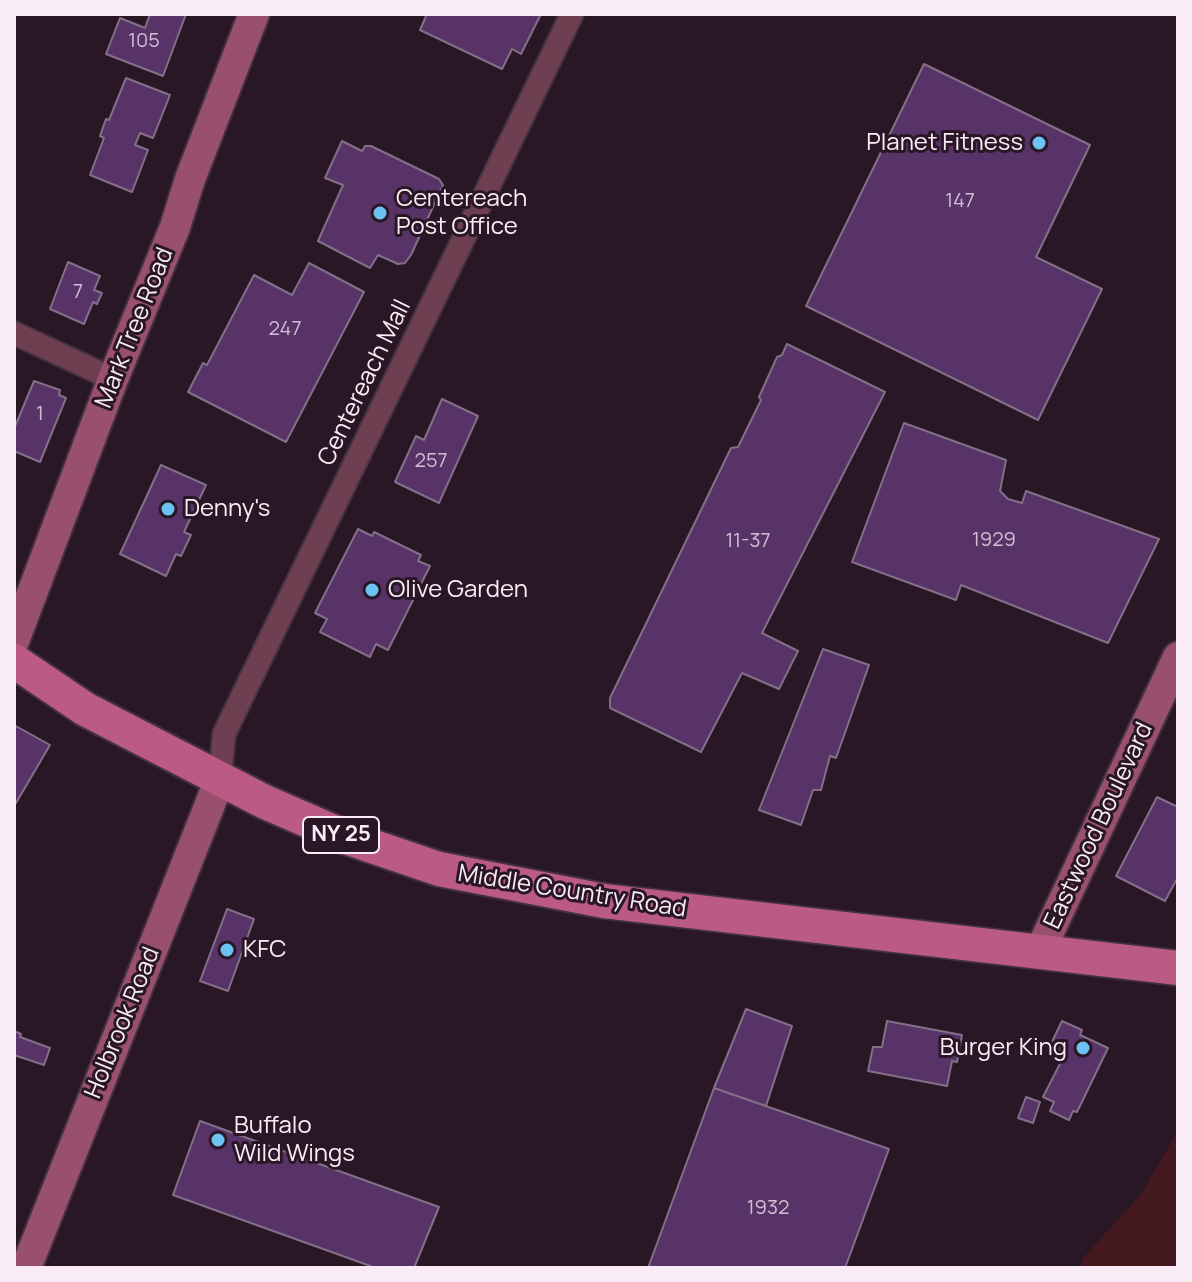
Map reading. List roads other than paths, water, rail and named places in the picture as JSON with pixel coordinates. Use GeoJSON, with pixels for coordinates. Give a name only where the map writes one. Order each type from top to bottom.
{"type":"FeatureCollection","features":[{"type":"Feature","properties":{"kind":"main road","name":"Middle Country Road"},"geometry":{"type":"LineString","coordinates":[[14,661],[85,709],[265,802],[348,838],[439,869],[604,901],[1178,968]]}},
{"type":"Feature","properties":{"kind":"street","name":"Mark Tree Road"},"geometry":{"type":"LineString","coordinates":[[14,641],[254,14]]}},
{"type":"Feature","properties":{"kind":"street","name":"Centereach Mall"},"geometry":{"type":"LineString","coordinates":[[220,779],[224,734],[572,14]]}},
{"type":"Feature","properties":{"kind":"street"},"geometry":{"type":"LineString","coordinates":[[14,333],[113,379]]}},
{"type":"Feature","properties":{"kind":"street","name":"Eastwood Boulevard"},"geometry":{"type":"LineString","coordinates":[[1040,951],[1178,657]]}},
{"type":"Feature","properties":{"kind":"street","name":"Holbrook Road"},"geometry":{"type":"LineString","coordinates":[[26,1268],[220,779]]}},
{"type":"Feature","properties":{"kind":"place","name":"Planet Fitness"},"geometry":{"type":"Point","coordinates":[1039,143]}},
{"type":"Feature","properties":{"kind":"place","name":"Centereach Post Office"},"geometry":{"type":"Point","coordinates":[380,213]}},
{"type":"Feature","properties":{"kind":"place","name":"Denny's"},"geometry":{"type":"Point","coordinates":[168,509]}},
{"type":"Feature","properties":{"kind":"place","name":"Olive Garden"},"geometry":{"type":"Point","coordinates":[372,590]}},
{"type":"Feature","properties":{"kind":"place","name":"KFC"},"geometry":{"type":"Point","coordinates":[227,950]}},
{"type":"Feature","properties":{"kind":"place","name":"Burger King"},"geometry":{"type":"Point","coordinates":[1083,1048]}},
{"type":"Feature","properties":{"kind":"place","name":"Buffalo Wild Wings"},"geometry":{"type":"Point","coordinates":[218,1140]}}]}
